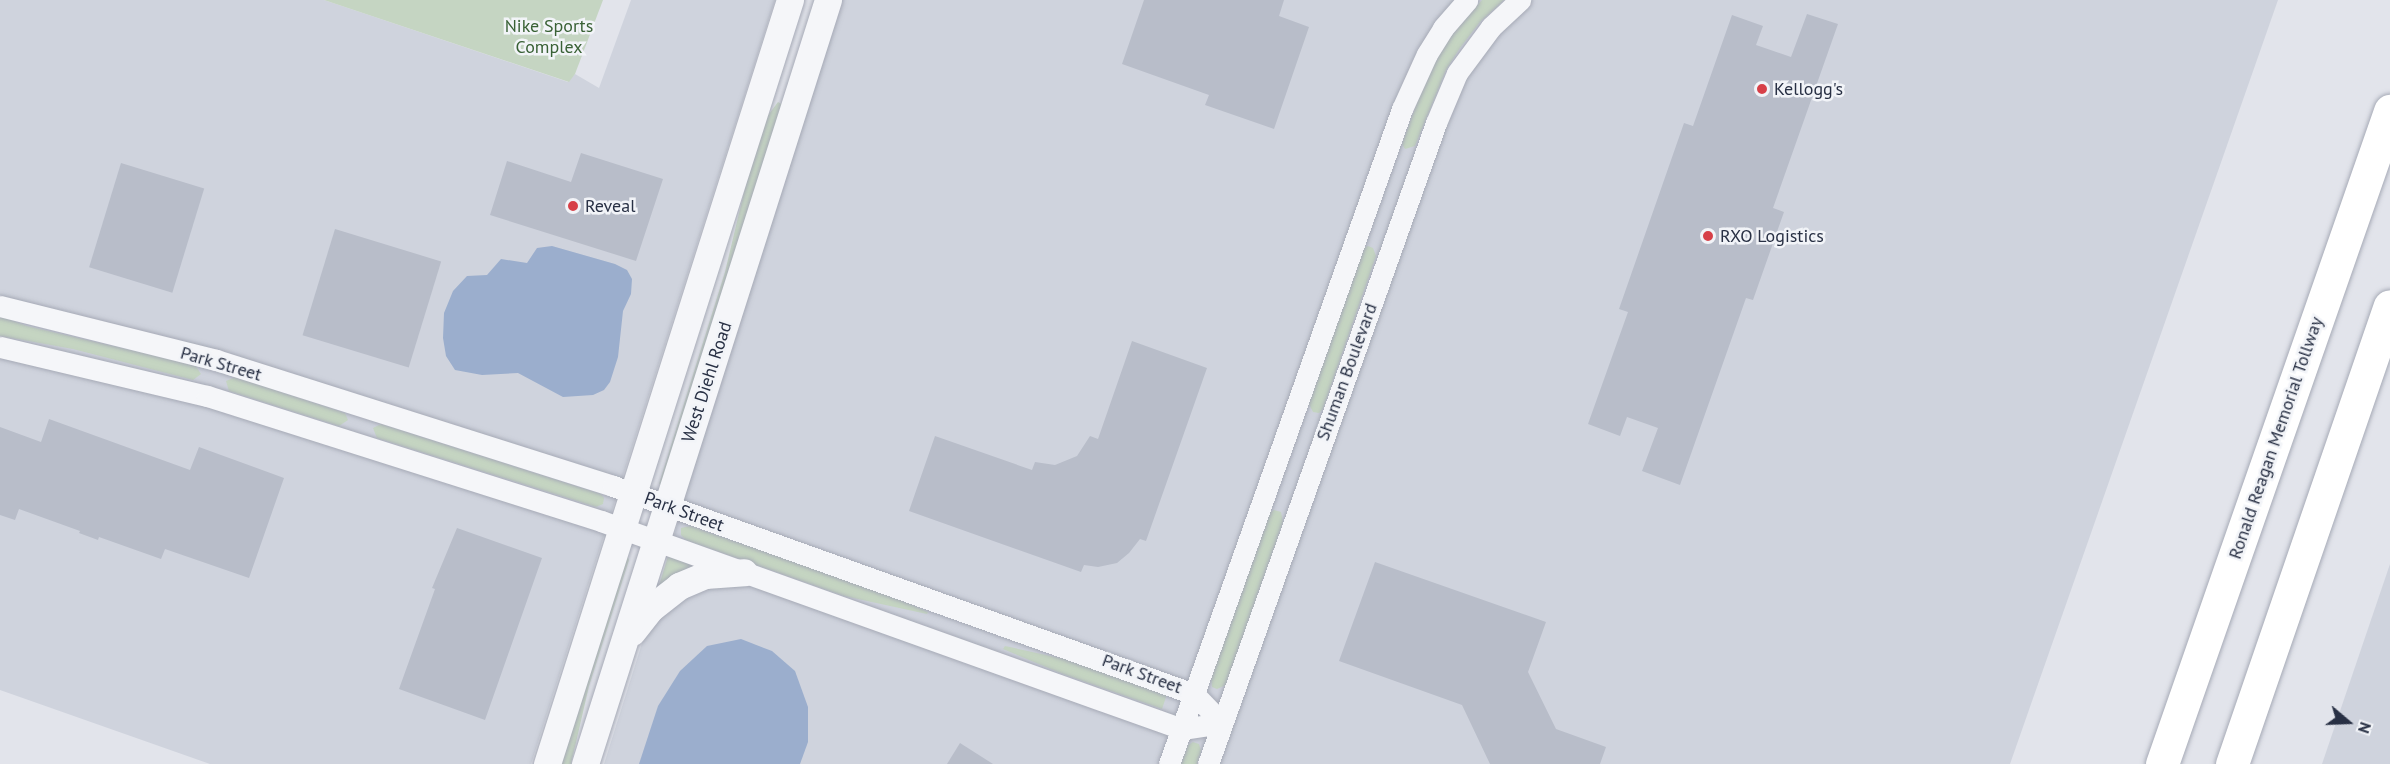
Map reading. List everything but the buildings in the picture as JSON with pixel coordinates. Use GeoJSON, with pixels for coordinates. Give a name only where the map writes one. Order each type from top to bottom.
{"type":"FeatureCollection","features":[{"type":"Feature","properties":{"kind":"highway","name":"Ronald Reagan Memorial Tollway"},"geometry":{"type":"LineString","coordinates":[[2162,764],[2390,111]]}},
{"type":"Feature","properties":{"kind":"highway"},"geometry":{"type":"LineString","coordinates":[[2232,764],[2390,306]]}},
{"type":"Feature","properties":{"kind":"street","name":"West Diehl Road"},"geometry":{"type":"LineString","coordinates":[[547,764],[790,0]]}},
{"type":"Feature","properties":{"kind":"street","name":"West Diehl Road"},"geometry":{"type":"LineString","coordinates":[[585,764],[828,0]]}},
{"type":"Feature","properties":{"kind":"street","name":"Shuman Boulevard"},"geometry":{"type":"LineString","coordinates":[[1169,764],[1402,109],[1427,54],[1443,28],[1467,0]]}},
{"type":"Feature","properties":{"kind":"street","name":"Shuman Boulevard"},"geometry":{"type":"LineString","coordinates":[[1208,764],[1436,123],[1457,73],[1491,27],[1520,0]]}},
{"type":"Feature","properties":{"kind":"street","name":"Park Street"},"geometry":{"type":"LineString","coordinates":[[0,306],[216,360],[634,494],[1194,694],[1222,723]]}},
{"type":"Feature","properties":{"kind":"street","name":"Park Street"},"geometry":{"type":"LineString","coordinates":[[0,347],[207,396],[623,529],[1182,729],[1222,723]]}},
{"type":"Feature","properties":{"kind":"street"},"geometry":{"type":"LineString","coordinates":[[624,642],[651,608],[679,586],[705,575],[744,572]]}},
{"type":"Feature","properties":{"kind":"shaded area"},"geometry":{"type":"Polygon","coordinates":[[[0,0],[324,0],[568,82],[575,74],[599,88],[631,0],[775,0],[531,764],[210,764],[0,690],[0,0]]]}},
{"type":"Feature","properties":{"kind":"shaded area"},"geometry":{"type":"Polygon","coordinates":[[[840,0],[2278,0],[2010,764],[604,764],[666,567],[698,446],[840,0]]]}},
{"type":"Feature","properties":{"kind":"shaded area"},"geometry":{"type":"Polygon","coordinates":[[[2390,564],[2390,764],[2322,764],[2390,564]]]}},
{"type":"Feature","properties":{"kind":"green space","name":"Nike Sports Complex"},"geometry":{"type":"Polygon","coordinates":[[[324,0],[603,0],[575,74],[569,82],[324,0]]]}},
{"type":"Feature","properties":{"kind":"green space"},"geometry":{"type":"Polygon","coordinates":[[[1482,0],[1504,0],[1480,22],[1460,48],[1446,70],[1415,146],[1405,149],[1402,144],[1429,70],[1445,43],[1482,0]]]}},
{"type":"Feature","properties":{"kind":"green space"},"geometry":{"type":"Polygon","coordinates":[[[778,102],[783,105],[663,486],[659,484],[725,272],[755,146],[763,122],[778,102]]]}},
{"type":"Feature","properties":{"kind":"green space"},"geometry":{"type":"Polygon","coordinates":[[[1368,246],[1373,248],[1376,256],[1323,409],[1319,413],[1313,412],[1309,404],[1363,248],[1368,246]]]}},
{"type":"Feature","properties":{"kind":"green space"},"geometry":{"type":"Polygon","coordinates":[[[0,316],[27,326],[195,365],[201,374],[193,380],[73,349],[0,336],[0,316]]]}},
{"type":"Feature","properties":{"kind":"green space"},"geometry":{"type":"Polygon","coordinates":[[[235,377],[345,413],[348,420],[339,426],[229,391],[226,381],[235,377]]]}},
{"type":"Feature","properties":{"kind":"green space"},"geometry":{"type":"Polygon","coordinates":[[[381,424],[601,494],[604,498],[603,504],[596,507],[377,438],[373,428],[381,424]]]}},
{"type":"Feature","properties":{"kind":"green space"},"geometry":{"type":"Polygon","coordinates":[[[1274,510],[1281,512],[1283,522],[1226,685],[1217,689],[1212,687],[1211,678],[1269,513],[1274,510]]]}},
{"type":"Feature","properties":{"kind":"green space"},"geometry":{"type":"Polygon","coordinates":[[[690,526],[882,592],[928,612],[927,614],[844,596],[686,540],[681,535],[681,528],[690,526]]]}},
{"type":"Feature","properties":{"kind":"green space"},"geometry":{"type":"Polygon","coordinates":[[[627,555],[629,560],[589,686],[571,764],[558,764],[627,555]]]}},
{"type":"Feature","properties":{"kind":"green space"},"geometry":{"type":"Polygon","coordinates":[[[668,556],[698,567],[658,589],[668,556]]]}},
{"type":"Feature","properties":{"kind":"green space"},"geometry":{"type":"Polygon","coordinates":[[[1005,646],[1083,663],[1167,694],[1162,709],[1060,673],[1003,649],[1005,646]]]}},
{"type":"Feature","properties":{"kind":"green space"},"geometry":{"type":"Polygon","coordinates":[[[1193,742],[1199,744],[1201,751],[1197,764],[1181,764],[1188,745],[1193,742]]]}},
{"type":"Feature","properties":{"kind":"water"},"geometry":{"type":"Polygon","coordinates":[[[552,246],[615,264],[627,270],[632,279],[631,294],[623,311],[618,357],[610,382],[604,390],[593,395],[563,397],[518,373],[482,375],[455,370],[446,356],[443,338],[444,313],[453,291],[467,276],[487,275],[501,259],[527,263],[537,248],[552,246]]]}},
{"type":"Feature","properties":{"kind":"water"},"geometry":{"type":"Polygon","coordinates":[[[741,639],[772,651],[795,671],[808,707],[808,742],[800,764],[639,764],[658,706],[680,671],[707,646],[741,639]]]}},
{"type":"Feature","properties":{"kind":"place","name":"Kellogg's"},"geometry":{"type":"Point","coordinates":[1762,89]}},
{"type":"Feature","properties":{"kind":"place","name":"Reveal"},"geometry":{"type":"Point","coordinates":[573,206]}},
{"type":"Feature","properties":{"kind":"place","name":"RXO Logistics"},"geometry":{"type":"Point","coordinates":[1708,236]}}]}
